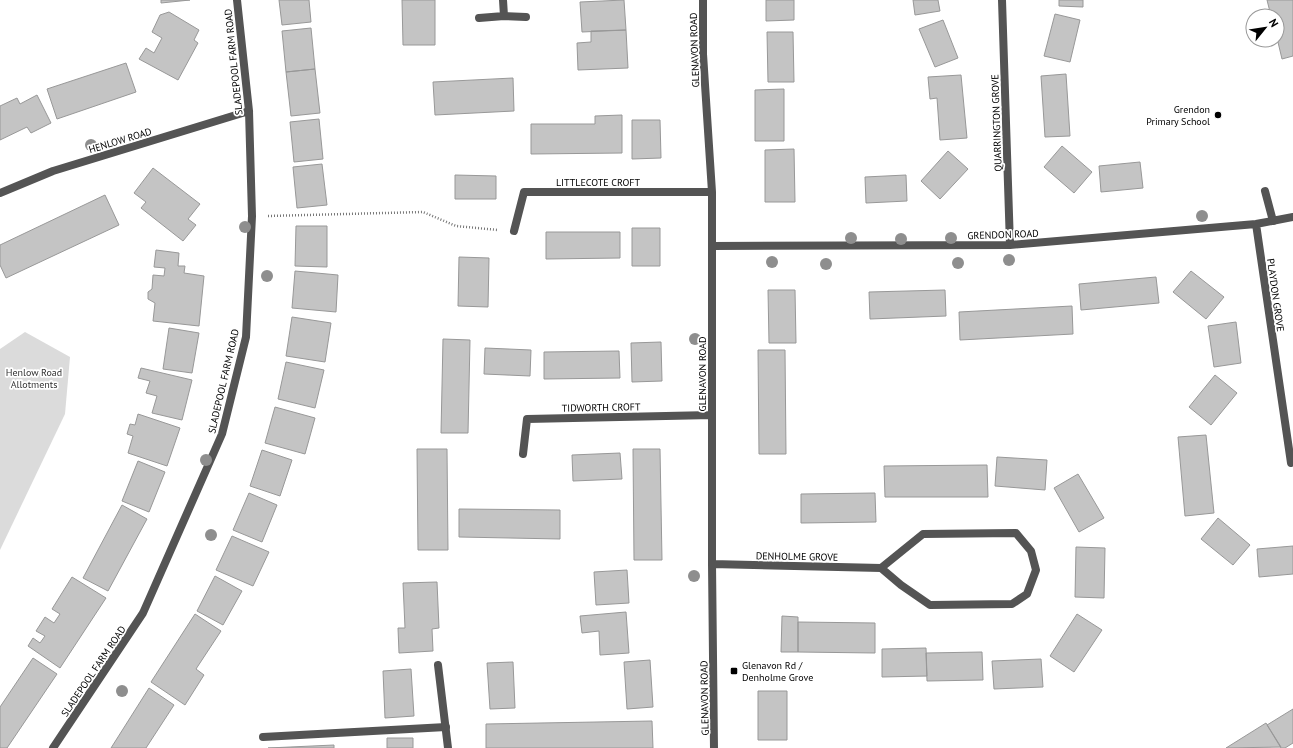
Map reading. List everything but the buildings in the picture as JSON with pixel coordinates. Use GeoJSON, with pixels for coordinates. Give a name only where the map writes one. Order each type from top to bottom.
{"type":"FeatureCollection","features":[{"type":"Feature","properties":{"kind":"street","name":"SLADEPOOL FARM ROAD"},"geometry":{"type":"LineString","coordinates":[[53,748],[143,614],[222,434],[246,337],[252,216],[249,111],[237,0]]}},
{"type":"Feature","properties":{"kind":"street"},"geometry":{"type":"LineString","coordinates":[[504,0],[504,16]]}},
{"type":"Feature","properties":{"kind":"street","name":"GLENAVON ROAD"},"geometry":{"type":"LineString","coordinates":[[703,0],[703,54],[712,192],[712,564],[714,748]]}},
{"type":"Feature","properties":{"kind":"street","name":"QUARRINGTON GROVE"},"geometry":{"type":"LineString","coordinates":[[1002,0],[1010,245]]}},
{"type":"Feature","properties":{"kind":"street"},"geometry":{"type":"LineString","coordinates":[[479,18],[504,16],[526,17]]}},
{"type":"Feature","properties":{"kind":"street","name":"HENLOW ROAD"},"geometry":{"type":"LineString","coordinates":[[0,193],[53,171],[249,111]]}},
{"type":"Feature","properties":{"kind":"street"},"geometry":{"type":"LineString","coordinates":[[1265,191],[1273,221]]}},
{"type":"Feature","properties":{"kind":"street","name":"LITTLECOTE CROFT"},"geometry":{"type":"LineString","coordinates":[[514,231],[524,192],[712,192]]}},
{"type":"Feature","properties":{"kind":"street","name":"GRENDON ROAD"},"geometry":{"type":"LineString","coordinates":[[712,246],[1010,245],[1256,224],[1293,217]]}},
{"type":"Feature","properties":{"kind":"street","name":"PLAYDON GROVE"},"geometry":{"type":"LineString","coordinates":[[1256,224],[1291,463]]}},
{"type":"Feature","properties":{"kind":"street","name":"TIDWORTH CROFT"},"geometry":{"type":"LineString","coordinates":[[522,454],[527,419],[712,415]]}},
{"type":"Feature","properties":{"kind":"street"},"geometry":{"type":"LineString","coordinates":[[1016,533],[1031,551],[1036,570],[1027,594],[1012,604],[930,605],[901,585],[881,568],[923,534],[1016,533]]}},
{"type":"Feature","properties":{"kind":"street","name":"DENHOLME GROVE"},"geometry":{"type":"LineString","coordinates":[[712,564],[881,568]]}},
{"type":"Feature","properties":{"kind":"street"},"geometry":{"type":"LineString","coordinates":[[438,665],[448,748]]}},
{"type":"Feature","properties":{"kind":"street"},"geometry":{"type":"LineString","coordinates":[[263,737],[446,727]]}},
{"type":"Feature","properties":{"kind":"path"},"geometry":{"type":"LineString","coordinates":[[252,216],[423,212],[456,226],[514,231]]}},
{"type":"Feature","properties":{"kind":"green space","name":"Henlow Road Allotments"},"geometry":{"type":"Polygon","coordinates":[[[25,332],[70,357],[65,414],[0,550],[0,349],[25,332]]]}},
{"type":"Feature","properties":{"kind":"place","name":"Grendon Primary School"},"geometry":{"type":"Point","coordinates":[1218,115]}},
{"type":"Feature","properties":{"kind":"place","name":"Glenavon Rd / Denholme Grove"},"geometry":{"type":"Point","coordinates":[734,671]}}]}
